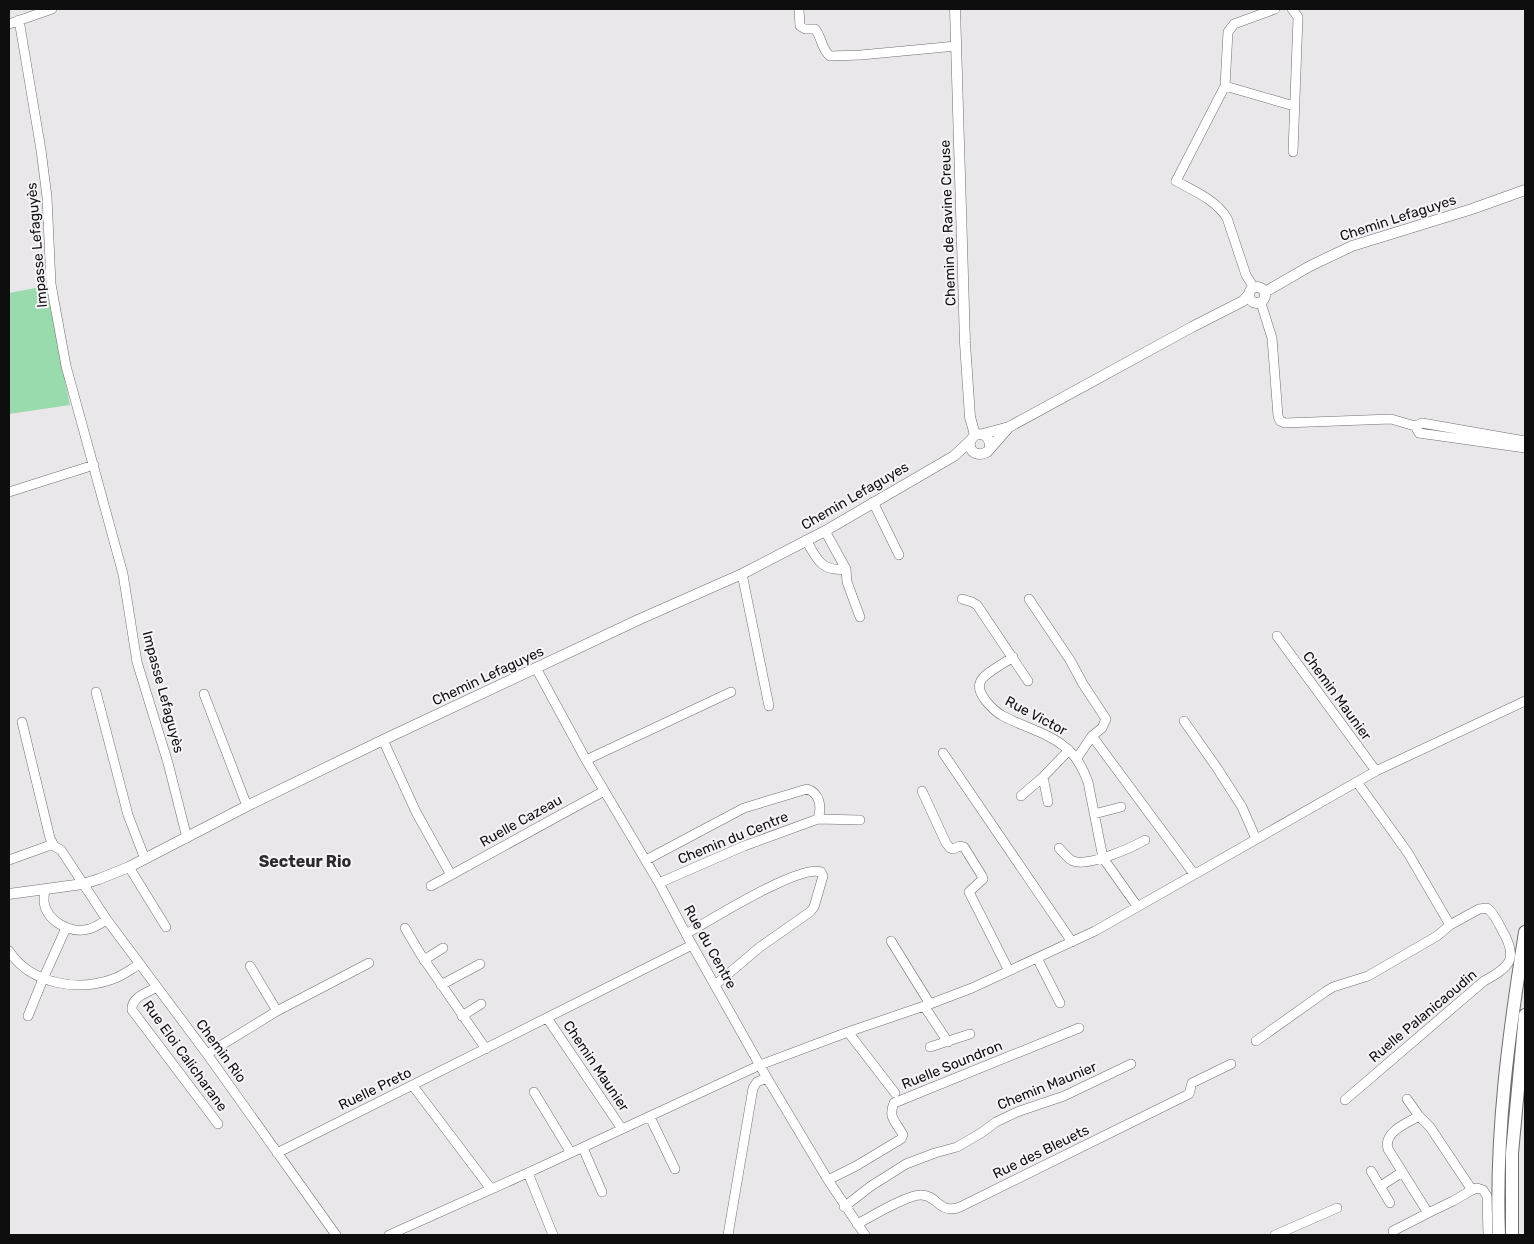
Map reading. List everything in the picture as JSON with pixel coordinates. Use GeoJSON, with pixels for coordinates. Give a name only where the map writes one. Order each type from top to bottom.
{"type":"FeatureCollection","features":[{"type":"Feature","properties":{"kind":"highway"},"geometry":{"type":"LineString","coordinates":[[1500,1235],[1498,1183],[1501,1134],[1513,1017],[1525,932]]}},
{"type":"Feature","properties":{"kind":"highway"},"geometry":{"type":"LineString","coordinates":[[1512,1235],[1512,1153],[1525,1016]]}},
{"type":"Feature","properties":{"kind":"main road","name":"Chemin de Ravine Creuse"},"geometry":{"type":"LineString","coordinates":[[955,9],[965,343],[970,417],[976,437]]}},
{"type":"Feature","properties":{"kind":"main road","name":"Chemin Lefaguyes"},"geometry":{"type":"LineString","coordinates":[[9,894],[83,884],[129,867],[247,806],[383,740],[640,619],[742,574],[825,531],[954,456],[976,437],[1009,427],[1192,327],[1252,298],[1266,297],[1265,292],[1310,266],[1352,246],[1523,194]]}},
{"type":"Feature","properties":{"kind":"main road","name":"Chemin Lefaguyes"},"geometry":{"type":"LineString","coordinates":[[990,447],[1009,427]]}},
{"type":"Feature","properties":{"kind":"main road"},"geometry":{"type":"LineString","coordinates":[[976,437],[988,437],[990,447],[987,452],[977,454],[970,447],[976,437]]}},
{"type":"Feature","properties":{"kind":"main road","name":"Chemin Lefaguyes"},"geometry":{"type":"LineString","coordinates":[[954,456],[977,454]]}},
{"type":"Feature","properties":{"kind":"street"},"geometry":{"type":"LineString","coordinates":[[9,24],[52,9]]}},
{"type":"Feature","properties":{"kind":"street"},"geometry":{"type":"LineString","coordinates":[[799,9],[800,26],[805,29],[815,29],[818,31],[824,49],[830,56],[956,46]]}},
{"type":"Feature","properties":{"kind":"street"},"geometry":{"type":"LineString","coordinates":[[1275,9],[1230,27],[1228,32],[1226,86],[1176,181],[1214,203],[1227,218],[1252,298],[1272,338],[1278,416],[1280,421],[1289,424],[1392,419],[1415,426],[1420,433],[1525,448]]}},
{"type":"Feature","properties":{"kind":"street"},"geometry":{"type":"LineString","coordinates":[[1292,9],[1298,18],[1293,152]]}},
{"type":"Feature","properties":{"kind":"street","name":"Impasse Lefaguyès"},"geometry":{"type":"LineString","coordinates":[[19,20],[41,150],[46,187],[51,284],[66,366],[123,574],[138,662],[168,762],[187,838]]}},
{"type":"Feature","properties":{"kind":"street"},"geometry":{"type":"LineString","coordinates":[[1226,86],[1294,106]]}},
{"type":"Feature","properties":{"kind":"street"},"geometry":{"type":"LineString","coordinates":[[1415,426],[1422,423],[1525,440]]}},
{"type":"Feature","properties":{"kind":"street"},"geometry":{"type":"LineString","coordinates":[[9,492],[94,465]]}},
{"type":"Feature","properties":{"kind":"street"},"geometry":{"type":"LineString","coordinates":[[873,502],[899,555]]}},
{"type":"Feature","properties":{"kind":"street"},"geometry":{"type":"LineString","coordinates":[[825,531],[846,569],[847,582],[860,617]]}},
{"type":"Feature","properties":{"kind":"street"},"geometry":{"type":"LineString","coordinates":[[806,540],[819,563],[833,569],[846,569]]}},
{"type":"Feature","properties":{"kind":"street"},"geometry":{"type":"LineString","coordinates":[[742,574],[769,706]]}},
{"type":"Feature","properties":{"kind":"street"},"geometry":{"type":"LineString","coordinates":[[962,599],[977,605],[1028,681]]}},
{"type":"Feature","properties":{"kind":"street"},"geometry":{"type":"LineString","coordinates":[[1029,599],[1070,660],[1106,719],[1102,728],[1092,736],[1077,758]]}},
{"type":"Feature","properties":{"kind":"street","name":"Chemin Maunier"},"geometry":{"type":"LineString","coordinates":[[1277,636],[1376,771]]}},
{"type":"Feature","properties":{"kind":"street","name":"Rue Victor"},"geometry":{"type":"LineString","coordinates":[[1013,657],[983,678],[979,684],[980,692],[1002,716],[1051,738],[1077,758],[1088,782],[1103,858],[1138,906]]}},
{"type":"Feature","properties":{"kind":"street","name":"Rue du Centre"},"geometry":{"type":"LineString","coordinates":[[536,668],[586,760],[659,883],[767,1078],[844,1207],[865,1235]]}},
{"type":"Feature","properties":{"kind":"street"},"geometry":{"type":"LineString","coordinates":[[96,692],[128,815],[145,859]]}},
{"type":"Feature","properties":{"kind":"street"},"geometry":{"type":"LineString","coordinates":[[586,760],[731,692]]}},
{"type":"Feature","properties":{"kind":"street"},"geometry":{"type":"LineString","coordinates":[[204,694],[247,806]]}},
{"type":"Feature","properties":{"kind":"street","name":"Chemin Maunier"},"geometry":{"type":"LineString","coordinates":[[389,1235],[583,1148],[760,1065],[972,988],[1096,931],[1376,771],[1525,701]]}},
{"type":"Feature","properties":{"kind":"street"},"geometry":{"type":"LineString","coordinates":[[1184,721],[1242,806],[1256,839]]}},
{"type":"Feature","properties":{"kind":"street"},"geometry":{"type":"LineString","coordinates":[[22,722],[50,838],[83,884]]}},
{"type":"Feature","properties":{"kind":"street"},"geometry":{"type":"LineString","coordinates":[[1092,736],[1194,874]]}},
{"type":"Feature","properties":{"kind":"street"},"geometry":{"type":"LineString","coordinates":[[383,740],[416,812],[451,875]]}},
{"type":"Feature","properties":{"kind":"street"},"geometry":{"type":"LineString","coordinates":[[1021,796],[1043,777],[1069,750]]}},
{"type":"Feature","properties":{"kind":"street"},"geometry":{"type":"LineString","coordinates":[[943,753],[1072,942]]}},
{"type":"Feature","properties":{"kind":"street"},"geometry":{"type":"LineString","coordinates":[[1043,777],[1048,802]]}},
{"type":"Feature","properties":{"kind":"street"},"geometry":{"type":"LineString","coordinates":[[1357,782],[1408,853],[1450,925]]}},
{"type":"Feature","properties":{"kind":"street","name":"Chemin du Centre"},"geometry":{"type":"LineString","coordinates":[[646,860],[744,808],[808,789],[818,796],[820,813],[818,819]]}},
{"type":"Feature","properties":{"kind":"street","name":"Ruelle Cazeau"},"geometry":{"type":"LineString","coordinates":[[431,886],[604,791]]}},
{"type":"Feature","properties":{"kind":"street"},"geometry":{"type":"LineString","coordinates":[[922,791],[946,843],[953,849],[960,846],[964,847],[982,876],[983,880],[969,892],[1009,971]]}},
{"type":"Feature","properties":{"kind":"street"},"geometry":{"type":"LineString","coordinates":[[1094,814],[1121,807]]}},
{"type":"Feature","properties":{"kind":"street","name":"Chemin du Centre"},"geometry":{"type":"LineString","coordinates":[[659,883],[744,846],[818,819],[860,820]]}},
{"type":"Feature","properties":{"kind":"street"},"geometry":{"type":"LineString","coordinates":[[1059,848],[1070,860],[1075,862],[1103,858],[1134,847],[1145,840]]}},
{"type":"Feature","properties":{"kind":"street"},"geometry":{"type":"LineString","coordinates":[[9,860],[48,846],[54,846]]}},
{"type":"Feature","properties":{"kind":"street"},"geometry":{"type":"LineString","coordinates":[[129,867],[166,926]]}},
{"type":"Feature","properties":{"kind":"street"},"geometry":{"type":"LineString","coordinates":[[686,934],[749,897],[795,876],[816,870],[821,872],[823,876],[814,907],[810,912],[760,947],[715,986]]}},
{"type":"Feature","properties":{"kind":"street","name":"Chemin Rio"},"geometry":{"type":"LineString","coordinates":[[83,884],[107,920],[207,1054],[336,1235]]}},
{"type":"Feature","properties":{"kind":"street"},"geometry":{"type":"LineString","coordinates":[[44,890],[44,903],[48,913],[56,922],[66,928],[76,930],[92,928],[107,920]]}},
{"type":"Feature","properties":{"kind":"street","name":"Ruelle Palanicaoudin"},"geometry":{"type":"LineString","coordinates":[[1256,1042],[1333,987],[1368,976],[1436,936],[1450,925],[1479,909],[1487,908],[1492,912],[1511,947],[1510,960],[1506,966],[1484,981],[1345,1100]]}},
{"type":"Feature","properties":{"kind":"street"},"geometry":{"type":"LineString","coordinates":[[28,1016],[66,928]]}},
{"type":"Feature","properties":{"kind":"street"},"geometry":{"type":"LineString","coordinates":[[405,928],[424,960],[486,1049]]}},
{"type":"Feature","properties":{"kind":"street"},"geometry":{"type":"LineString","coordinates":[[891,941],[948,1042]]}},
{"type":"Feature","properties":{"kind":"street","name":"Ruelle Preto"},"geometry":{"type":"LineString","coordinates":[[278,1153],[692,945]]}},
{"type":"Feature","properties":{"kind":"street"},"geometry":{"type":"LineString","coordinates":[[424,960],[443,948]]}},
{"type":"Feature","properties":{"kind":"street"},"geometry":{"type":"LineString","coordinates":[[9,951],[28,970],[43,979],[80,986],[114,979],[140,964]]}},
{"type":"Feature","properties":{"kind":"street"},"geometry":{"type":"LineString","coordinates":[[1037,958],[1060,1003]]}},
{"type":"Feature","properties":{"kind":"street"},"geometry":{"type":"LineString","coordinates":[[207,1054],[277,1011],[369,962]]}},
{"type":"Feature","properties":{"kind":"street"},"geometry":{"type":"LineString","coordinates":[[441,985],[480,964]]}},
{"type":"Feature","properties":{"kind":"street"},"geometry":{"type":"LineString","coordinates":[[250,966],[277,1011]]}},
{"type":"Feature","properties":{"kind":"street","name":"Rue Eloi Calicharane"},"geometry":{"type":"LineString","coordinates":[[157,987],[133,1000],[132,1010],[218,1124]]}},
{"type":"Feature","properties":{"kind":"street"},"geometry":{"type":"LineString","coordinates":[[462,1016],[481,1004]]}},
{"type":"Feature","properties":{"kind":"street","name":"Chemin Maunier"},"geometry":{"type":"LineString","coordinates":[[547,1018],[622,1130]]}},
{"type":"Feature","properties":{"kind":"street","name":"Ruelle Soundron"},"geometry":{"type":"LineString","coordinates":[[828,1180],[856,1166],[901,1139],[903,1135],[892,1117],[894,1103],[1079,1028]]}},
{"type":"Feature","properties":{"kind":"street"},"geometry":{"type":"LineString","coordinates":[[848,1032],[895,1093]]}},
{"type":"Feature","properties":{"kind":"street"},"geometry":{"type":"LineString","coordinates":[[930,1047],[970,1034]]}},
{"type":"Feature","properties":{"kind":"street","name":"Chemin Maunier"},"geometry":{"type":"LineString","coordinates":[[844,1207],[871,1186],[906,1164],[957,1147],[996,1122],[1017,1112],[1064,1096],[1131,1064]]}},
{"type":"Feature","properties":{"kind":"street","name":"Rue des Bleuets"},"geometry":{"type":"LineString","coordinates":[[857,1224],[916,1195],[930,1197],[946,1209],[960,1208],[1189,1094],[1192,1083],[1231,1064]]}},
{"type":"Feature","properties":{"kind":"street"},"geometry":{"type":"LineString","coordinates":[[728,1235],[753,1088],[757,1082],[767,1078]]}},
{"type":"Feature","properties":{"kind":"street"},"geometry":{"type":"LineString","coordinates":[[413,1086],[491,1189]]}},
{"type":"Feature","properties":{"kind":"street"},"geometry":{"type":"LineString","coordinates":[[534,1092],[572,1153]]}},
{"type":"Feature","properties":{"kind":"street"},"geometry":{"type":"LineString","coordinates":[[1407,1098],[1472,1190]]}},
{"type":"Feature","properties":{"kind":"street"},"geometry":{"type":"LineString","coordinates":[[1419,1116],[1398,1129],[1388,1139],[1387,1143],[1388,1149],[1428,1213]]}},
{"type":"Feature","properties":{"kind":"street"},"geometry":{"type":"LineString","coordinates":[[650,1117],[675,1169]]}},
{"type":"Feature","properties":{"kind":"street"},"geometry":{"type":"LineString","coordinates":[[583,1148],[602,1192]]}},
{"type":"Feature","properties":{"kind":"street"},"geometry":{"type":"LineString","coordinates":[[1371,1171],[1390,1203]]}},
{"type":"Feature","properties":{"kind":"street"},"geometry":{"type":"LineString","coordinates":[[1381,1186],[1402,1172]]}},
{"type":"Feature","properties":{"kind":"street"},"geometry":{"type":"LineString","coordinates":[[528,1173],[553,1235]]}},
{"type":"Feature","properties":{"kind":"street"},"geometry":{"type":"LineString","coordinates":[[1394,1231],[1477,1188],[1483,1190],[1487,1196],[1488,1235]]}},
{"type":"Feature","properties":{"kind":"street"},"geometry":{"type":"LineString","coordinates":[[1275,1235],[1337,1208]]}},
{"type":"Feature","properties":{"kind":"green space"},"geometry":{"type":"Polygon","coordinates":[[[46,286],[70,405],[9,414],[9,293],[46,286]]]}},
{"type":"Feature","properties":{"kind":"district","name":"Secteur Rio"},"geometry":{"type":"Point","coordinates":[305,861]}}]}
